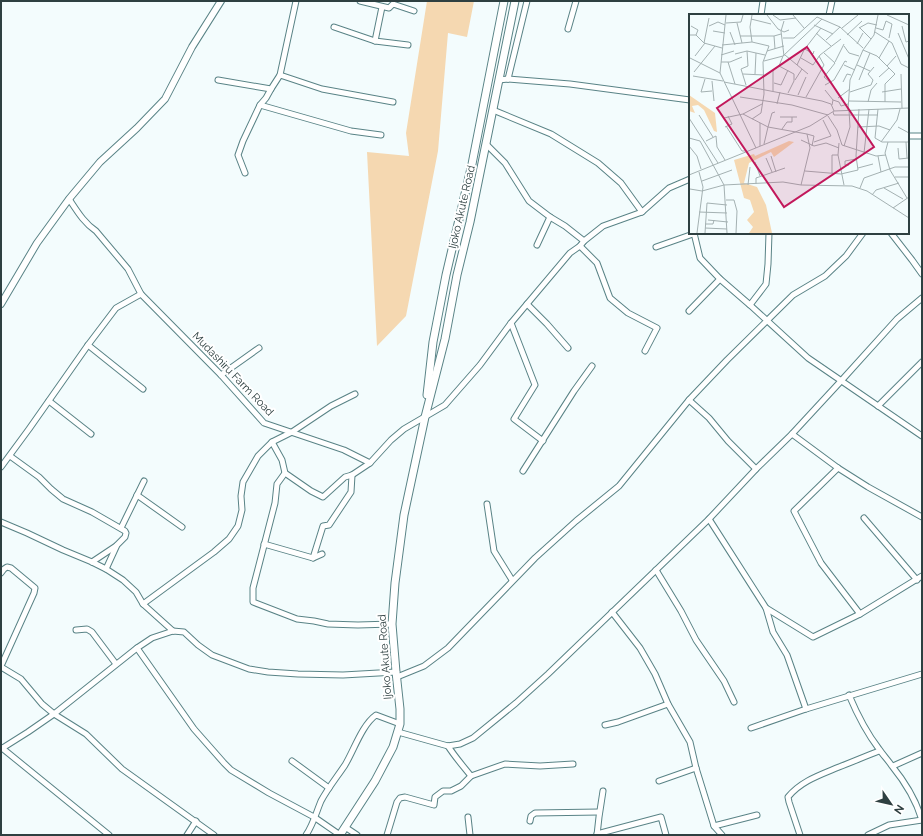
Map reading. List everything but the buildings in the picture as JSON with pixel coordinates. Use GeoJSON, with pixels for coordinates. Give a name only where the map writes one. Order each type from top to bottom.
{"type":"FeatureCollection","features":[{"type":"Feature","properties":{"kind":"main road","name":"Ijoko Akute Road"},"geometry":{"type":"LineString","coordinates":[[425,417],[433,342],[446,275],[472,164],[504,1]]}},
{"type":"Feature","properties":{"kind":"main road","name":"Ijoko Akute Road"},"geometry":{"type":"LineString","coordinates":[[340,835],[375,781],[393,747],[399,728],[400,709],[392,624],[395,583],[404,515],[425,417],[445,339],[457,276],[487,145],[515,1]]}},
{"type":"Feature","properties":{"kind":"street"},"geometry":{"type":"LineString","coordinates":[[1,304],[37,243],[69,199],[100,162],[137,128],[165,99],[192,47],[221,1]]}},
{"type":"Feature","properties":{"kind":"street"},"geometry":{"type":"LineString","coordinates":[[245,173],[238,155],[243,140],[260,105],[280,75],[296,1]]}},
{"type":"Feature","properties":{"kind":"street"},"geometry":{"type":"LineString","coordinates":[[360,1],[389,8],[393,4],[414,11]]}},
{"type":"Feature","properties":{"kind":"street"},"geometry":{"type":"LineString","coordinates":[[508,79],[527,1]]}},
{"type":"Feature","properties":{"kind":"street"},"geometry":{"type":"LineString","coordinates":[[568,29],[576,1]]}},
{"type":"Feature","properties":{"kind":"street"},"geometry":{"type":"LineString","coordinates":[[761,14],[763,1]]}},
{"type":"Feature","properties":{"kind":"street"},"geometry":{"type":"LineString","coordinates":[[829,14],[832,1]]}},
{"type":"Feature","properties":{"kind":"street"},"geometry":{"type":"LineString","coordinates":[[375,41],[382,7]]}},
{"type":"Feature","properties":{"kind":"street"},"geometry":{"type":"LineString","coordinates":[[334,27],[375,41],[408,44]]}},
{"type":"Feature","properties":{"kind":"street"},"geometry":{"type":"LineString","coordinates":[[280,75],[322,89],[393,102]]}},
{"type":"Feature","properties":{"kind":"street"},"geometry":{"type":"LineString","coordinates":[[499,80],[508,79],[570,84],[689,100]]}},
{"type":"Feature","properties":{"kind":"street"},"geometry":{"type":"LineString","coordinates":[[218,80],[271,89]]}},
{"type":"Feature","properties":{"kind":"street"},"geometry":{"type":"LineString","coordinates":[[260,105],[351,131],[381,135]]}},
{"type":"Feature","properties":{"kind":"street"},"geometry":{"type":"LineString","coordinates":[[493,110],[551,134],[598,163],[621,183],[642,212]]}},
{"type":"Feature","properties":{"kind":"street"},"geometry":{"type":"LineString","coordinates":[[909,136],[922,136]]}},
{"type":"Feature","properties":{"kind":"street"},"geometry":{"type":"LineString","coordinates":[[487,145],[506,164],[529,201],[584,241]]}},
{"type":"Feature","properties":{"kind":"street"},"geometry":{"type":"LineString","coordinates":[[272,442],[282,460],[285,473],[311,491],[323,497],[345,477],[352,475],[370,463],[404,429],[445,405],[480,365],[510,322],[570,253],[604,226],[642,212],[669,188],[689,179]]}},
{"type":"Feature","properties":{"kind":"street","name":"Mudashiru Farm Road"},"geometry":{"type":"LineString","coordinates":[[69,199],[84,221],[96,231],[128,270],[141,294],[221,375],[264,423],[344,450],[370,463]]}},
{"type":"Feature","properties":{"kind":"street"},"geometry":{"type":"LineString","coordinates":[[537,245],[550,217]]}},
{"type":"Feature","properties":{"kind":"street"},"geometry":{"type":"LineString","coordinates":[[656,247],[691,234]]}},
{"type":"Feature","properties":{"kind":"street"},"geometry":{"type":"LineString","coordinates":[[694,234],[700,258],[808,358],[922,436]]}},
{"type":"Feature","properties":{"kind":"street"},"geometry":{"type":"LineString","coordinates":[[750,305],[766,284],[769,234]]}},
{"type":"Feature","properties":{"kind":"street"},"geometry":{"type":"LineString","coordinates":[[109,835],[2,748],[54,714],[136,648],[152,638],[173,631],[184,632],[212,655],[249,669],[268,672],[298,674],[396,675],[424,666],[448,648],[512,580],[535,558],[618,486],[689,400],[727,360],[793,295],[830,271],[846,256],[862,234]]}},
{"type":"Feature","properties":{"kind":"street"},"geometry":{"type":"LineString","coordinates":[[892,234],[922,274]]}},
{"type":"Feature","properties":{"kind":"street"},"geometry":{"type":"LineString","coordinates":[[580,246],[597,263],[610,298],[628,313],[657,328],[645,351]]}},
{"type":"Feature","properties":{"kind":"street"},"geometry":{"type":"LineString","coordinates":[[689,311],[720,278]]}},
{"type":"Feature","properties":{"kind":"street"},"geometry":{"type":"LineString","coordinates":[[1,467],[116,308],[141,294]]}},
{"type":"Feature","properties":{"kind":"street"},"geometry":{"type":"LineString","coordinates":[[306,835],[311,828],[314,817],[329,788],[372,718],[376,716],[399,728],[448,746],[460,744],[473,738],[516,703],[548,674],[709,519],[842,381],[897,319],[922,298]]}},
{"type":"Feature","properties":{"kind":"street"},"geometry":{"type":"LineString","coordinates":[[527,304],[568,348]]}},
{"type":"Feature","properties":{"kind":"street"},"geometry":{"type":"LineString","coordinates":[[510,322],[535,385],[514,419],[543,440]]}},
{"type":"Feature","properties":{"kind":"street"},"geometry":{"type":"LineString","coordinates":[[88,346],[143,389]]}},
{"type":"Feature","properties":{"kind":"street"},"geometry":{"type":"LineString","coordinates":[[221,375],[259,348]]}},
{"type":"Feature","properties":{"kind":"street"},"geometry":{"type":"LineString","coordinates":[[878,406],[922,362]]}},
{"type":"Feature","properties":{"kind":"street"},"geometry":{"type":"LineString","coordinates":[[523,471],[574,391],[592,366]]}},
{"type":"Feature","properties":{"kind":"street"},"geometry":{"type":"LineString","coordinates":[[143,604],[229,540],[238,526],[242,510],[241,496],[243,482],[258,456],[272,442],[292,432],[331,406],[355,394]]}},
{"type":"Feature","properties":{"kind":"street"},"geometry":{"type":"LineString","coordinates":[[689,400],[709,418],[728,441],[756,469]]}},
{"type":"Feature","properties":{"kind":"street"},"geometry":{"type":"LineString","coordinates":[[49,401],[91,434]]}},
{"type":"Feature","properties":{"kind":"street"},"geometry":{"type":"LineString","coordinates":[[792,434],[838,468],[868,487],[922,517]]}},
{"type":"Feature","properties":{"kind":"street"},"geometry":{"type":"LineString","coordinates":[[10,456],[39,477],[63,499],[92,512],[125,531],[126,533],[124,537],[117,545],[92,562]]}},
{"type":"Feature","properties":{"kind":"street"},"geometry":{"type":"LineString","coordinates":[[838,468],[794,511],[821,563],[860,614]]}},
{"type":"Feature","properties":{"kind":"street"},"geometry":{"type":"LineString","coordinates":[[285,473],[277,484],[275,503],[253,588],[253,602],[297,619],[328,624],[392,624]]}},
{"type":"Feature","properties":{"kind":"street"},"geometry":{"type":"LineString","coordinates":[[313,558],[323,526],[329,525],[351,492],[352,475]]}},
{"type":"Feature","properties":{"kind":"street"},"geometry":{"type":"LineString","coordinates":[[121,528],[144,481]]}},
{"type":"Feature","properties":{"kind":"street"},"geometry":{"type":"LineString","coordinates":[[137,495],[182,527]]}},
{"type":"Feature","properties":{"kind":"street"},"geometry":{"type":"LineString","coordinates":[[487,504],[494,551],[512,580]]}},
{"type":"Feature","properties":{"kind":"street"},"geometry":{"type":"LineString","coordinates":[[766,608],[813,638],[860,614],[921,578],[864,518]]}},
{"type":"Feature","properties":{"kind":"street"},"geometry":{"type":"LineString","coordinates":[[709,519],[766,608],[772,632],[787,655],[806,709]]}},
{"type":"Feature","properties":{"kind":"street"},"geometry":{"type":"LineString","coordinates":[[1,522],[106,569],[123,580],[136,592],[143,604],[173,631]]}},
{"type":"Feature","properties":{"kind":"street"},"geometry":{"type":"LineString","coordinates":[[264,544],[313,558],[322,554]]}},
{"type":"Feature","properties":{"kind":"street"},"geometry":{"type":"LineString","coordinates":[[106,569],[117,545]]}},
{"type":"Feature","properties":{"kind":"street"},"geometry":{"type":"LineString","coordinates":[[1,573],[7,567],[10,568],[35,588],[1,666],[21,679],[42,704],[54,714],[86,734],[122,768],[214,835]]}},
{"type":"Feature","properties":{"kind":"street"},"geometry":{"type":"LineString","coordinates":[[656,570],[681,611],[696,640],[724,681],[734,702]]}},
{"type":"Feature","properties":{"kind":"street"},"geometry":{"type":"LineString","coordinates":[[612,612],[640,648],[655,674],[668,704],[690,742],[696,768],[714,826],[722,835]]}},
{"type":"Feature","properties":{"kind":"street"},"geometry":{"type":"LineString","coordinates":[[76,630],[87,629],[92,632],[116,664]]}},
{"type":"Feature","properties":{"kind":"street"},"geometry":{"type":"LineString","coordinates":[[136,648],[194,729],[231,770],[314,817],[340,835]]}},
{"type":"Feature","properties":{"kind":"street"},"geometry":{"type":"LineString","coordinates":[[751,728],[849,695],[922,674]]}},
{"type":"Feature","properties":{"kind":"street"},"geometry":{"type":"LineString","coordinates":[[849,695],[866,732],[914,798],[922,820],[889,826],[868,835]]}},
{"type":"Feature","properties":{"kind":"street"},"geometry":{"type":"LineString","coordinates":[[605,725],[618,722],[668,704]]}},
{"type":"Feature","properties":{"kind":"street"},"geometry":{"type":"LineString","coordinates":[[448,746],[452,754],[471,776]]}},
{"type":"Feature","properties":{"kind":"street"},"geometry":{"type":"LineString","coordinates":[[800,835],[788,797],[792,792],[812,778],[879,751]]}},
{"type":"Feature","properties":{"kind":"street"},"geometry":{"type":"LineString","coordinates":[[892,766],[922,753]]}},
{"type":"Feature","properties":{"kind":"street"},"geometry":{"type":"LineString","coordinates":[[292,761],[329,788]]}},
{"type":"Feature","properties":{"kind":"street"},"geometry":{"type":"LineString","coordinates":[[387,835],[397,802],[400,798],[405,797],[434,805],[435,797],[443,791],[451,791],[460,786],[471,776],[505,764],[540,766],[573,764]]}},
{"type":"Feature","properties":{"kind":"street"},"geometry":{"type":"LineString","coordinates":[[659,781],[696,768]]}},
{"type":"Feature","properties":{"kind":"street"},"geometry":{"type":"LineString","coordinates":[[603,791],[597,835],[661,817],[666,835]]}},
{"type":"Feature","properties":{"kind":"street"},"geometry":{"type":"LineString","coordinates":[[530,821],[531,816],[535,813],[600,812]]}},
{"type":"Feature","properties":{"kind":"street"},"geometry":{"type":"LineString","coordinates":[[714,826],[757,815]]}},
{"type":"Feature","properties":{"kind":"street"},"geometry":{"type":"LineString","coordinates":[[468,817],[470,835]]}},
{"type":"Feature","properties":{"kind":"street"},"geometry":{"type":"LineString","coordinates":[[187,835],[196,821]]}},
{"type":"Feature","properties":{"kind":"street"},"geometry":{"type":"LineString","coordinates":[[345,827],[358,835]]}},
{"type":"Feature","properties":{"kind":"shaded area"},"geometry":{"type":"Polygon","coordinates":[[[427,1],[474,1],[467,37],[448,33],[438,151],[406,316],[377,346],[367,152],[409,156],[406,133],[427,1]]]}}]}
